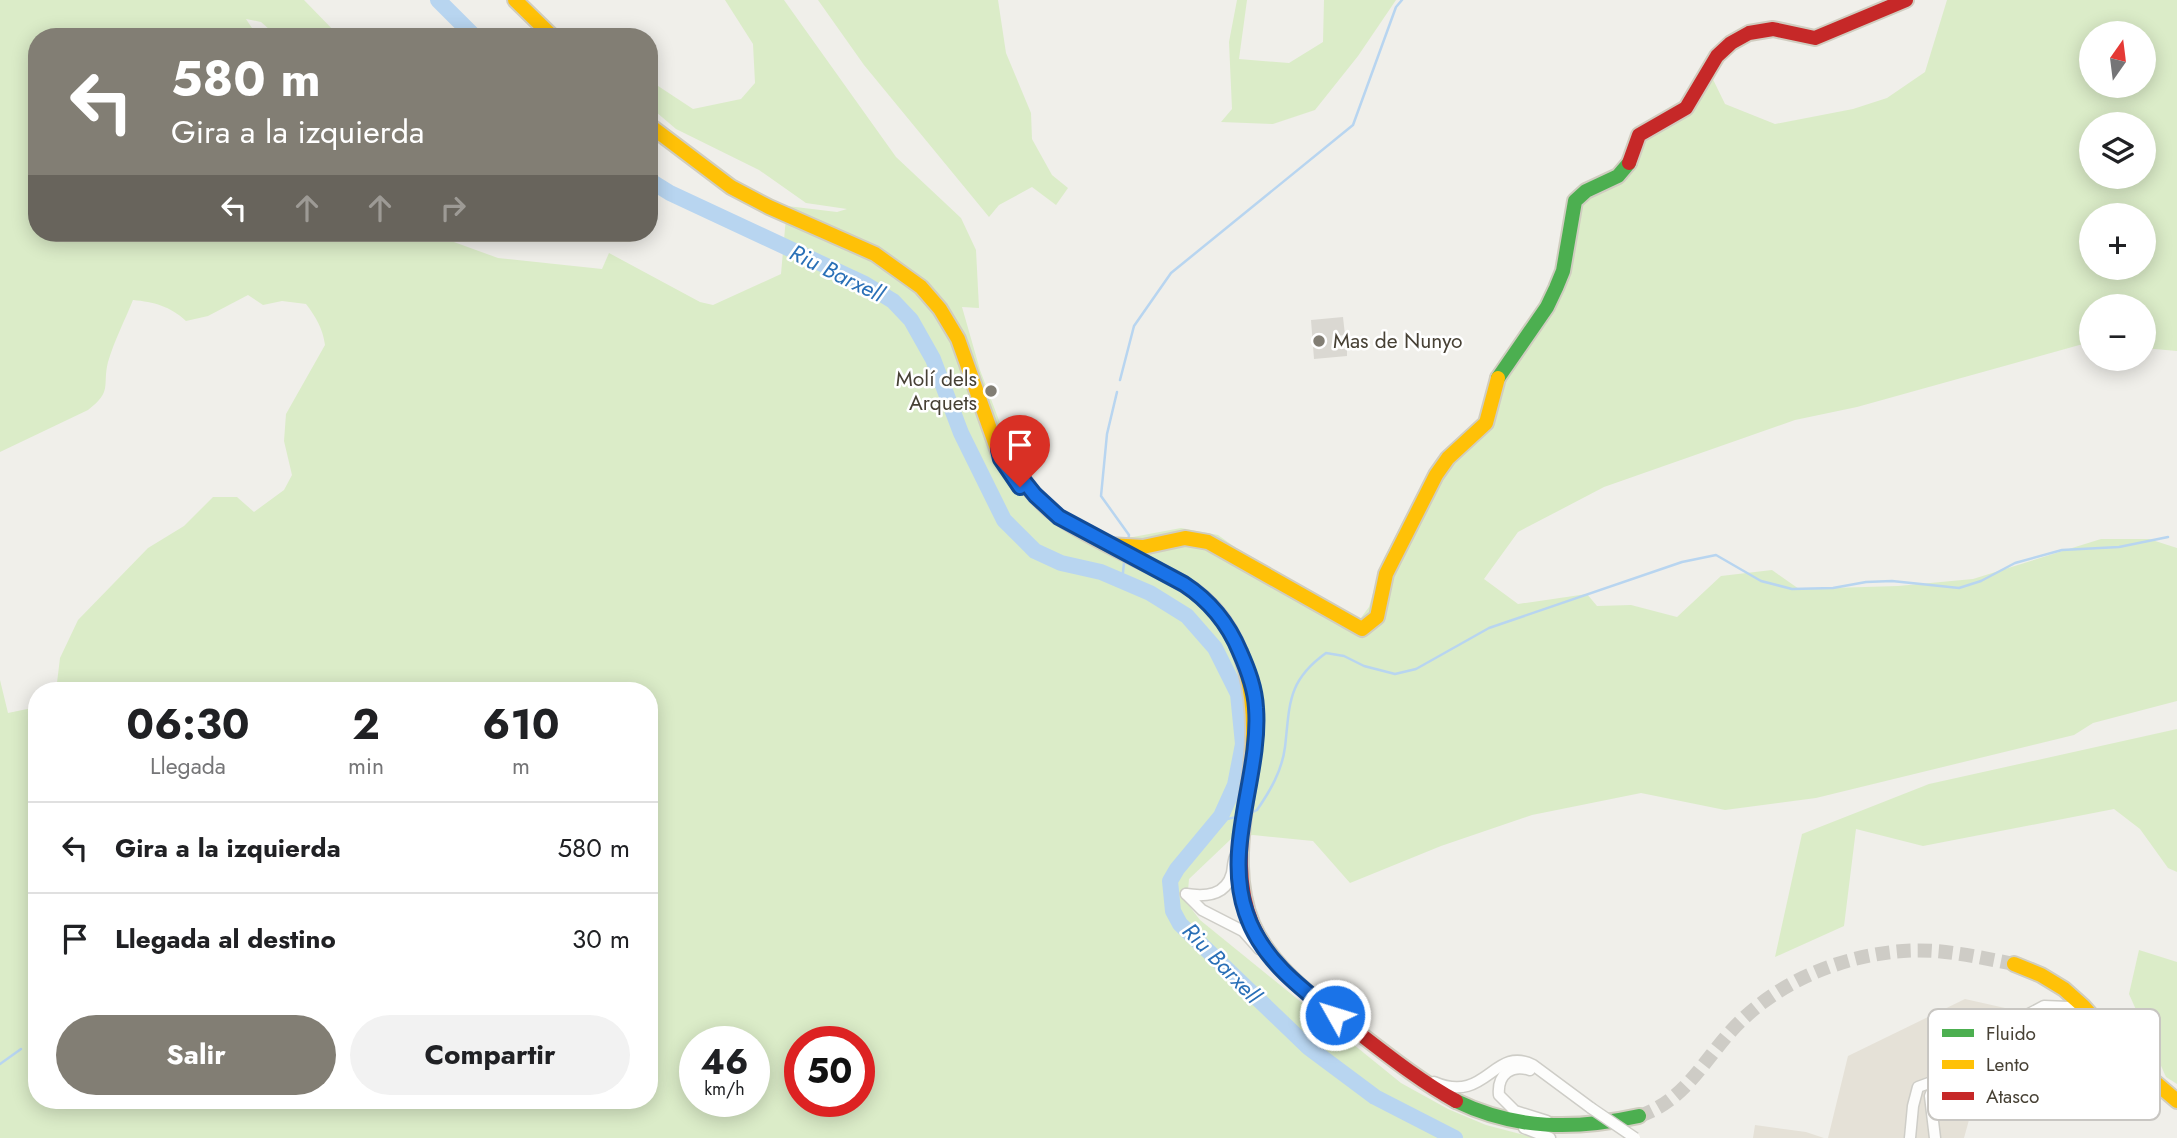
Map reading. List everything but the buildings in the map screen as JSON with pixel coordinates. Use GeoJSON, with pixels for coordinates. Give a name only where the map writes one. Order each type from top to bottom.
{"type":"FeatureCollection","features":[{"type":"Feature","properties":{"kind":"main road"},"geometry":{"type":"LineString","coordinates":[[515,0],[544,28]]}},
{"type":"Feature","properties":{"kind":"main road"},"geometry":{"type":"LineString","coordinates":[[1173,587],[1166,578],[1146,568],[1149,556],[1166,540],[1193,537],[1208,542],[1352,625],[1362,629],[1368,626],[1380,610],[1386,574],[1436,475],[1448,458],[1486,423],[1500,373],[1547,307],[1563,271],[1575,201],[1580,194],[1622,174],[1639,135],[1686,108],[1717,57],[1731,43],[1761,30],[1773,29],[1815,38],[1906,0]]}},
{"type":"Feature","properties":{"kind":"main road"},"geometry":{"type":"LineString","coordinates":[[658,132],[735,189],[869,251],[917,283],[939,307],[958,339],[999,450],[1048,508],[1108,550],[1173,587],[1206,610],[1231,634]]}},
{"type":"Feature","properties":{"kind":"main road"},"geometry":{"type":"LineString","coordinates":[[1108,550],[1149,556],[1164,572],[1197,593],[1226,622],[1247,669],[1256,708],[1254,749],[1239,873],[1245,912],[1255,935],[1272,960],[1308,994],[1441,1094],[1494,1117],[1531,1124],[1573,1126],[1607,1124],[1639,1116]]}},
{"type":"Feature","properties":{"kind":"main road"},"geometry":{"type":"LineString","coordinates":[[2014,964],[2042,973],[2066,989],[2087,1009]]}},
{"type":"Feature","properties":{"kind":"main road"},"geometry":{"type":"LineString","coordinates":[[2160,1089],[2177,1101]]}},
{"type":"Feature","properties":{"kind":"street"},"geometry":{"type":"LineString","coordinates":[[1202,911],[1204,901],[1226,885],[1231,875],[1233,859],[1241,847]]}},
{"type":"Feature","properties":{"kind":"street"},"geometry":{"type":"LineString","coordinates":[[1210,896],[1186,894],[1202,911],[1235,925],[1272,960]]}},
{"type":"Feature","properties":{"kind":"street"},"geometry":{"type":"LineString","coordinates":[[2036,1009],[2052,1005],[2071,1009]]}},
{"type":"Feature","properties":{"kind":"street"},"geometry":{"type":"LineString","coordinates":[[1394,1060],[1437,1084],[1455,1088],[1475,1085],[1499,1066],[1513,1060],[1528,1063],[1635,1138]]}},
{"type":"Feature","properties":{"kind":"street"},"geometry":{"type":"LineString","coordinates":[[1544,1075],[1526,1068],[1511,1069],[1500,1081],[1499,1095],[1520,1114],[1573,1126]]}},
{"type":"Feature","properties":{"kind":"street"},"geometry":{"type":"LineString","coordinates":[[1910,1138],[1913,1106],[1919,1087],[1928,1084]]}},
{"type":"Feature","properties":{"kind":"street"},"geometry":{"type":"LineString","coordinates":[[1494,1117],[1550,1138]]}},
{"type":"Feature","properties":{"kind":"street"},"geometry":{"type":"LineString","coordinates":[[1933,1120],[1935,1138]]}},
{"type":"Feature","properties":{"kind":"shaded area"},"geometry":{"type":"Polygon","coordinates":[[[1965,999],[2010,1009],[1944,1009],[1965,999]]]}},
{"type":"Feature","properties":{"kind":"shaded area"},"geometry":{"type":"Polygon","coordinates":[[[1928,1017],[1928,1120],[1969,1120],[1964,1138],[1828,1138],[1848,1056],[1928,1017]]]}},
{"type":"Feature","properties":{"kind":"shaded area"},"geometry":{"type":"Polygon","coordinates":[[[1755,1125],[1806,1132],[1824,1138],[1753,1138],[1755,1125]]]}},
{"type":"Feature","properties":{"kind":"green space"},"geometry":{"type":"Polygon","coordinates":[[[0,0],[304,0],[331,28],[268,28],[261,22],[246,19],[252,28],[28,28],[28,242],[454,242],[498,258],[602,269],[609,253],[700,302],[713,305],[781,274],[787,206],[837,212],[847,209],[806,203],[759,170],[676,129],[658,114],[658,86],[693,109],[741,99],[755,83],[753,44],[725,0],[784,0],[896,157],[961,218],[976,250],[979,308],[962,307],[980,370],[1018,471],[1049,507],[1092,533],[1117,540],[1181,528],[1218,535],[1275,576],[1335,609],[1360,619],[1369,607],[1382,562],[1417,494],[1453,444],[1473,430],[1485,408],[1494,375],[1547,293],[1561,264],[1564,215],[1574,196],[1583,184],[1614,171],[1631,151],[1679,107],[1705,63],[1725,104],[1775,124],[1853,109],[1887,98],[1925,72],[1947,0],[2177,0],[2177,351],[2156,349],[2156,294],[2079,294],[2079,345],[1857,407],[1795,420],[1604,487],[1518,532],[1484,579],[1518,604],[1587,594],[1597,606],[1631,605],[1677,617],[1721,576],[1772,570],[1799,589],[1898,586],[1973,579],[2101,539],[2149,539],[2177,548],[2177,701],[2093,723],[2074,735],[1816,798],[1725,810],[1641,793],[1532,815],[1441,846],[1350,883],[1313,841],[1253,835],[1231,839],[1189,879],[1187,903],[1200,920],[1401,1083],[1448,1109],[1486,1125],[1536,1138],[0,1138],[0,680],[8,713],[28,709],[28,1109],[658,1109],[658,682],[57,682],[60,658],[78,620],[148,548],[184,526],[213,497],[237,497],[254,512],[284,490],[292,475],[284,441],[286,414],[325,345],[323,334],[306,304],[282,301],[263,305],[248,295],[208,316],[186,321],[161,306],[133,300],[110,354],[104,393],[88,410],[0,452],[0,0]]]}},
{"type":"Feature","properties":{"kind":"green space"},"geometry":{"type":"Polygon","coordinates":[[[818,0],[998,0],[1006,53],[1031,113],[1032,139],[1052,175],[1068,188],[1056,205],[1032,187],[999,205],[989,217],[864,65],[818,0]]]}},
{"type":"Feature","properties":{"kind":"green space"},"geometry":{"type":"Polygon","coordinates":[[[1237,0],[1247,0],[1239,59],[1289,63],[1323,42],[1324,0],[1396,0],[1358,56],[1315,110],[1273,124],[1221,122],[1232,109],[1229,42],[1237,0]]]}},
{"type":"Feature","properties":{"kind":"green space"},"geometry":{"type":"Polygon","coordinates":[[[2177,729],[2177,872],[2168,868],[2140,829],[2114,809],[1923,846],[1856,829],[1844,926],[1775,957],[1802,834],[1929,784],[2177,729]]]}},
{"type":"Feature","properties":{"kind":"green space"},"geometry":{"type":"Polygon","coordinates":[[[2139,950],[2177,962],[2177,1084],[2166,1077],[2160,1064],[2160,1009],[2136,1009],[2129,994],[2139,950]]]}},
{"type":"Feature","properties":{"kind":"waterway","name":"Riu Barxell"},"geometry":{"type":"LineString","coordinates":[[438,0],[466,28]]}},
{"type":"Feature","properties":{"kind":"waterway"},"geometry":{"type":"LineString","coordinates":[[1120,380],[1134,326],[1171,273],[1353,125],[1396,7],[1402,0]]}},
{"type":"Feature","properties":{"kind":"waterway","name":"Riu Barxell"},"geometry":{"type":"LineString","coordinates":[[658,186],[865,284],[893,301],[911,320],[933,359],[961,433],[1004,520],[1035,551],[1061,563],[1101,572],[1150,593],[1187,616],[1215,648],[1238,694],[1243,744],[1235,785],[1221,816],[1170,881],[1173,911],[1180,924],[1308,1047],[1375,1097],[1455,1138]]}},
{"type":"Feature","properties":{"kind":"waterway"},"geometry":{"type":"LineString","coordinates":[[1117,392],[1107,434],[1101,496],[1129,535],[1128,542]]}},
{"type":"Feature","properties":{"kind":"waterway"},"geometry":{"type":"LineString","coordinates":[[1253,812],[1266,796],[1281,764],[1290,706],[1297,684],[1313,663],[1326,653],[1344,656],[1364,666],[1395,674],[1416,669],[1489,628],[1682,562],[1716,555],[1761,581],[1792,589],[1833,588],[1892,581],[1959,588],[1981,581],[2015,563],[2062,550],[2119,547],[2168,537]]}},
{"type":"Feature","properties":{"kind":"waterway"},"geometry":{"type":"LineString","coordinates":[[1122,581],[1124,563]]}},
{"type":"Feature","properties":{"kind":"waterway"},"geometry":{"type":"LineString","coordinates":[[1217,821],[1237,817]]}},
{"type":"Feature","properties":{"kind":"waterway"},"geometry":{"type":"LineString","coordinates":[[0,1064],[21,1049]]}},
{"type":"Feature","properties":{"kind":"tunnel"},"geometry":{"type":"LineString","coordinates":[[1639,1116],[1655,1109],[1680,1091],[1749,1013],[1788,986],[1832,966],[1879,954],[1917,950],[2014,964]]}},
{"type":"Feature","properties":{"kind":"traffic: fast"},"geometry":{"type":"LineString","coordinates":[[1498,378],[1547,307],[1556,288],[1563,271],[1575,201],[1586,191],[1618,176],[1629,163]]}},
{"type":"Feature","properties":{"kind":"traffic: fast"},"geometry":{"type":"LineString","coordinates":[[1456,1101],[1501,1118],[1546,1125],[1592,1124],[1639,1116]]}},
{"type":"Feature","properties":{"kind":"traffic: slow"},"geometry":{"type":"LineString","coordinates":[[515,0],[544,28]]}},
{"type":"Feature","properties":{"kind":"traffic: slow"},"geometry":{"type":"LineString","coordinates":[[658,132],[731,187],[769,207],[875,254],[921,287],[940,309],[958,339],[1000,457]]}},
{"type":"Feature","properties":{"kind":"traffic: slow"},"geometry":{"type":"LineString","coordinates":[[1108,545],[1143,547],[1185,538],[1208,542],[1362,629],[1377,617],[1386,574],[1436,475],[1448,458],[1486,423],[1498,378]]}},
{"type":"Feature","properties":{"kind":"traffic: slow"},"geometry":{"type":"LineString","coordinates":[[999,450],[1034,494],[1059,517],[1182,583],[1205,600],[1224,621],[1246,670],[1251,698],[1253,726],[1249,782]]}},
{"type":"Feature","properties":{"kind":"traffic: slow"},"geometry":{"type":"LineString","coordinates":[[2014,964],[2041,975],[2064,989],[2086,1009]]}},
{"type":"Feature","properties":{"kind":"traffic: slow"},"geometry":{"type":"LineString","coordinates":[[2160,1086],[2177,1101]]}},
{"type":"Feature","properties":{"kind":"traffic: jam"},"geometry":{"type":"LineString","coordinates":[[1629,163],[1639,135],[1686,108],[1717,56],[1731,43],[1749,33],[1773,29],[1815,38],[1906,0]]}},
{"type":"Feature","properties":{"kind":"traffic: jam"},"geometry":{"type":"LineString","coordinates":[[1249,782],[1241,864],[1244,896],[1252,924],[1267,949],[1288,974],[1316,999],[1402,1066],[1456,1101]]}},
{"type":"Feature","properties":{"kind":"place","name":"Mas de Nunyo"},"geometry":{"type":"Point","coordinates":[1319,341]}},
{"type":"Feature","properties":{"kind":"place","name":"Molí dels Arquets"},"geometry":{"type":"Point","coordinates":[991,391]}},
{"type":"Feature","properties":{"kind":"route"},"geometry":{"type":"LineString","coordinates":[[1020,487],[1001,459],[999,450],[1048,508],[1085,533],[1184,584],[1226,622],[1247,669],[1256,708],[1254,749],[1239,860],[1240,888],[1245,912],[1255,935],[1272,960],[1335,1015]]}}]}
